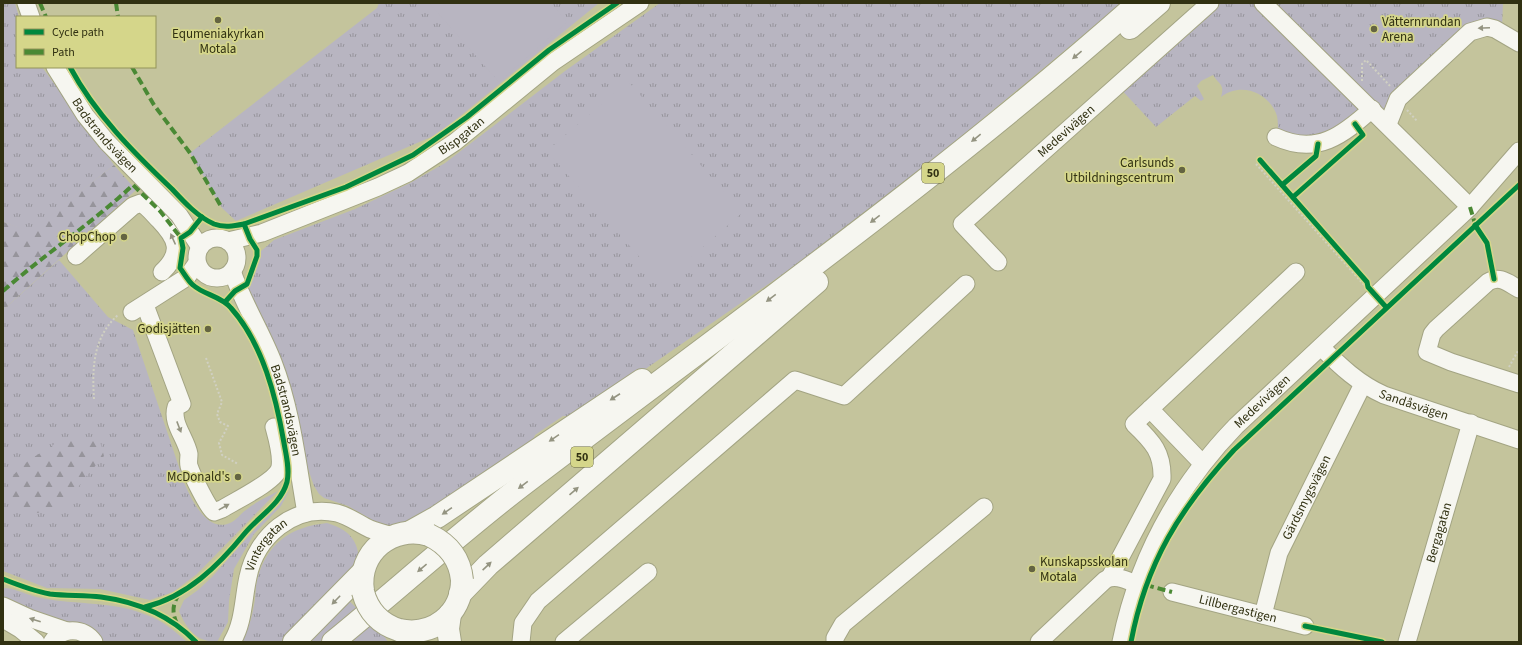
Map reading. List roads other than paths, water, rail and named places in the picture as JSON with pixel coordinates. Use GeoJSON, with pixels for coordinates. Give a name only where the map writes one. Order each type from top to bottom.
{"type":"FeatureCollection","features":[{"type":"Feature","properties":{"kind":"main road","name":"50"},"geometry":{"type":"LineString","coordinates":[[333,642],[514,492],[722,336],[955,156],[1138,3]]}},
{"type":"Feature","properties":{"kind":"main road","name":"50"},"geometry":{"type":"LineString","coordinates":[[355,642],[522,504],[656,401],[817,282],[1059,89],[1159,3]]}},
{"type":"Feature","properties":{"kind":"main road"},"geometry":{"type":"LineString","coordinates":[[461,587],[817,282]]}},
{"type":"Feature","properties":{"kind":"main road"},"geometry":{"type":"LineString","coordinates":[[294,642],[365,574],[380,544],[411,534],[619,394],[661,368],[722,336]]}},
{"type":"Feature","properties":{"kind":"main road"},"geometry":{"type":"LineString","coordinates":[[411,534],[441,541],[454,555],[460,567],[461,587],[450,614],[448,629],[450,642]]}},
{"type":"Feature","properties":{"kind":"main road"},"geometry":{"type":"LineString","coordinates":[[365,574],[369,608],[376,616],[389,626],[409,636],[434,627],[450,614]]}},
{"type":"Feature","properties":{"kind":"street"},"geometry":{"type":"LineString","coordinates":[[26,3],[31,16]]}},
{"type":"Feature","properties":{"kind":"street","name":"Bispgatan"},"geometry":{"type":"LineString","coordinates":[[222,239],[262,233],[378,187],[432,158],[455,142],[553,62],[640,3]]}},
{"type":"Feature","properties":{"kind":"street","name":"Medevivägen"},"geometry":{"type":"LineString","coordinates":[[998,262],[962,224],[1210,3]]}},
{"type":"Feature","properties":{"kind":"street"},"geometry":{"type":"LineString","coordinates":[[1264,3],[1367,103],[1470,207]]}},
{"type":"Feature","properties":{"kind":"street"},"geometry":{"type":"LineString","coordinates":[[1388,124],[1398,99],[1470,32],[1487,27],[1495,29],[1519,43]]}},
{"type":"Feature","properties":{"kind":"street","name":"Badstrandsvägen"},"geometry":{"type":"LineString","coordinates":[[56,68],[85,115],[107,142],[179,215],[204,233],[232,244],[235,263],[250,312],[263,338],[282,386],[290,418],[306,513]]}},
{"type":"Feature","properties":{"kind":"street"},"geometry":{"type":"LineString","coordinates":[[1276,137],[1307,145],[1318,144],[1343,134],[1367,103]]}},
{"type":"Feature","properties":{"kind":"street","name":"Medevivägen"},"geometry":{"type":"LineString","coordinates":[[1122,642],[1130,602],[1136,584],[1161,527],[1181,493],[1202,463],[1236,426],[1470,207],[1519,151]]}},
{"type":"Feature","properties":{"kind":"street"},"geometry":{"type":"LineString","coordinates":[[76,256],[133,206],[141,203],[166,227],[175,243],[174,260],[162,272]]}},
{"type":"Feature","properties":{"kind":"street","name":"Badstrandsvägen"},"geometry":{"type":"LineString","coordinates":[[179,215],[204,266],[250,312]]}},
{"type":"Feature","properties":{"kind":"street","name":"Bispgatan"},"geometry":{"type":"LineString","coordinates":[[235,263],[262,233]]}},
{"type":"Feature","properties":{"kind":"street"},"geometry":{"type":"LineString","coordinates":[[204,266],[204,242],[222,239]]}},
{"type":"Feature","properties":{"kind":"street"},"geometry":{"type":"LineString","coordinates":[[204,266],[224,277],[235,263]]}},
{"type":"Feature","properties":{"kind":"street"},"geometry":{"type":"LineString","coordinates":[[204,266],[133,310],[182,404],[176,407],[174,414],[189,454],[189,464],[194,480],[200,488],[210,509],[214,512],[222,509],[273,477],[280,467],[278,441],[274,427]]}},
{"type":"Feature","properties":{"kind":"street"},"geometry":{"type":"LineString","coordinates":[[1039,642],[1104,580],[1110,577],[1162,480],[1163,465],[1157,449],[1134,424],[1296,272]]}},
{"type":"Feature","properties":{"kind":"street"},"geometry":{"type":"LineString","coordinates":[[1519,289],[1500,279],[1494,278],[1488,282],[1436,329],[1432,334],[1427,352],[1451,362],[1519,384]]}},
{"type":"Feature","properties":{"kind":"street"},"geometry":{"type":"LineString","coordinates":[[521,642],[523,623],[538,601],[795,380],[844,396],[966,284]]}},
{"type":"Feature","properties":{"kind":"street","name":"Sandåsvägen"},"geometry":{"type":"LineString","coordinates":[[1321,347],[1363,384],[1384,395],[1519,440]]}},
{"type":"Feature","properties":{"kind":"street","name":"Gärdsmygsvägen"},"geometry":{"type":"LineString","coordinates":[[1263,615],[1279,553],[1363,384]]}},
{"type":"Feature","properties":{"kind":"street"},"geometry":{"type":"LineString","coordinates":[[1150,409],[1202,463]]}},
{"type":"Feature","properties":{"kind":"street","name":"Bergagatan"},"geometry":{"type":"LineString","coordinates":[[1407,642],[1471,424]]}},
{"type":"Feature","properties":{"kind":"street"},"geometry":{"type":"LineString","coordinates":[[835,642],[835,638],[842,624],[984,507]]}},
{"type":"Feature","properties":{"kind":"street","name":"Vintergatan"},"geometry":{"type":"LineString","coordinates":[[232,642],[240,623],[248,577],[256,554],[269,534],[276,528],[306,513],[316,512],[336,513],[370,529],[411,534]]}},
{"type":"Feature","properties":{"kind":"street"},"geometry":{"type":"LineString","coordinates":[[356,522],[364,534],[365,574]]}},
{"type":"Feature","properties":{"kind":"street"},"geometry":{"type":"LineString","coordinates":[[564,642],[648,572]]}},
{"type":"Feature","properties":{"kind":"street"},"geometry":{"type":"LineString","coordinates":[[1110,577],[1136,584]]}},
{"type":"Feature","properties":{"kind":"street","name":"Lillbergastigen"},"geometry":{"type":"LineString","coordinates":[[1172,592],[1305,626]]}},
{"type":"Feature","properties":{"kind":"street"},"geometry":{"type":"LineString","coordinates":[[3,606],[29,618],[67,631],[81,632],[87,635],[94,642]]}},
{"type":"Feature","properties":{"kind":"street"},"geometry":{"type":"LineString","coordinates":[[3,619],[20,628],[36,642]]}},
{"type":"Feature","properties":{"kind":"street"},"geometry":{"type":"LineString","coordinates":[[52,642],[60,634],[67,631]]}},
{"type":"Feature","properties":{"kind":"place","name":"Equmeniakyrkan Motala"},"geometry":{"type":"Point","coordinates":[218,20]}},
{"type":"Feature","properties":{"kind":"place","name":"Vätternrundan Arena"},"geometry":{"type":"Point","coordinates":[1374,29]}},
{"type":"Feature","properties":{"kind":"place","name":"Carlsunds Utbildningscentrum"},"geometry":{"type":"Point","coordinates":[1182,170]}},
{"type":"Feature","properties":{"kind":"place","name":"ChopChop"},"geometry":{"type":"Point","coordinates":[124,237]}},
{"type":"Feature","properties":{"kind":"place","name":"Godisjätten"},"geometry":{"type":"Point","coordinates":[208,329]}},
{"type":"Feature","properties":{"kind":"place","name":"McDonald's"},"geometry":{"type":"Point","coordinates":[238,477]}},
{"type":"Feature","properties":{"kind":"place","name":"Kunskapsskolan Motala"},"geometry":{"type":"Point","coordinates":[1032,569]}}]}
